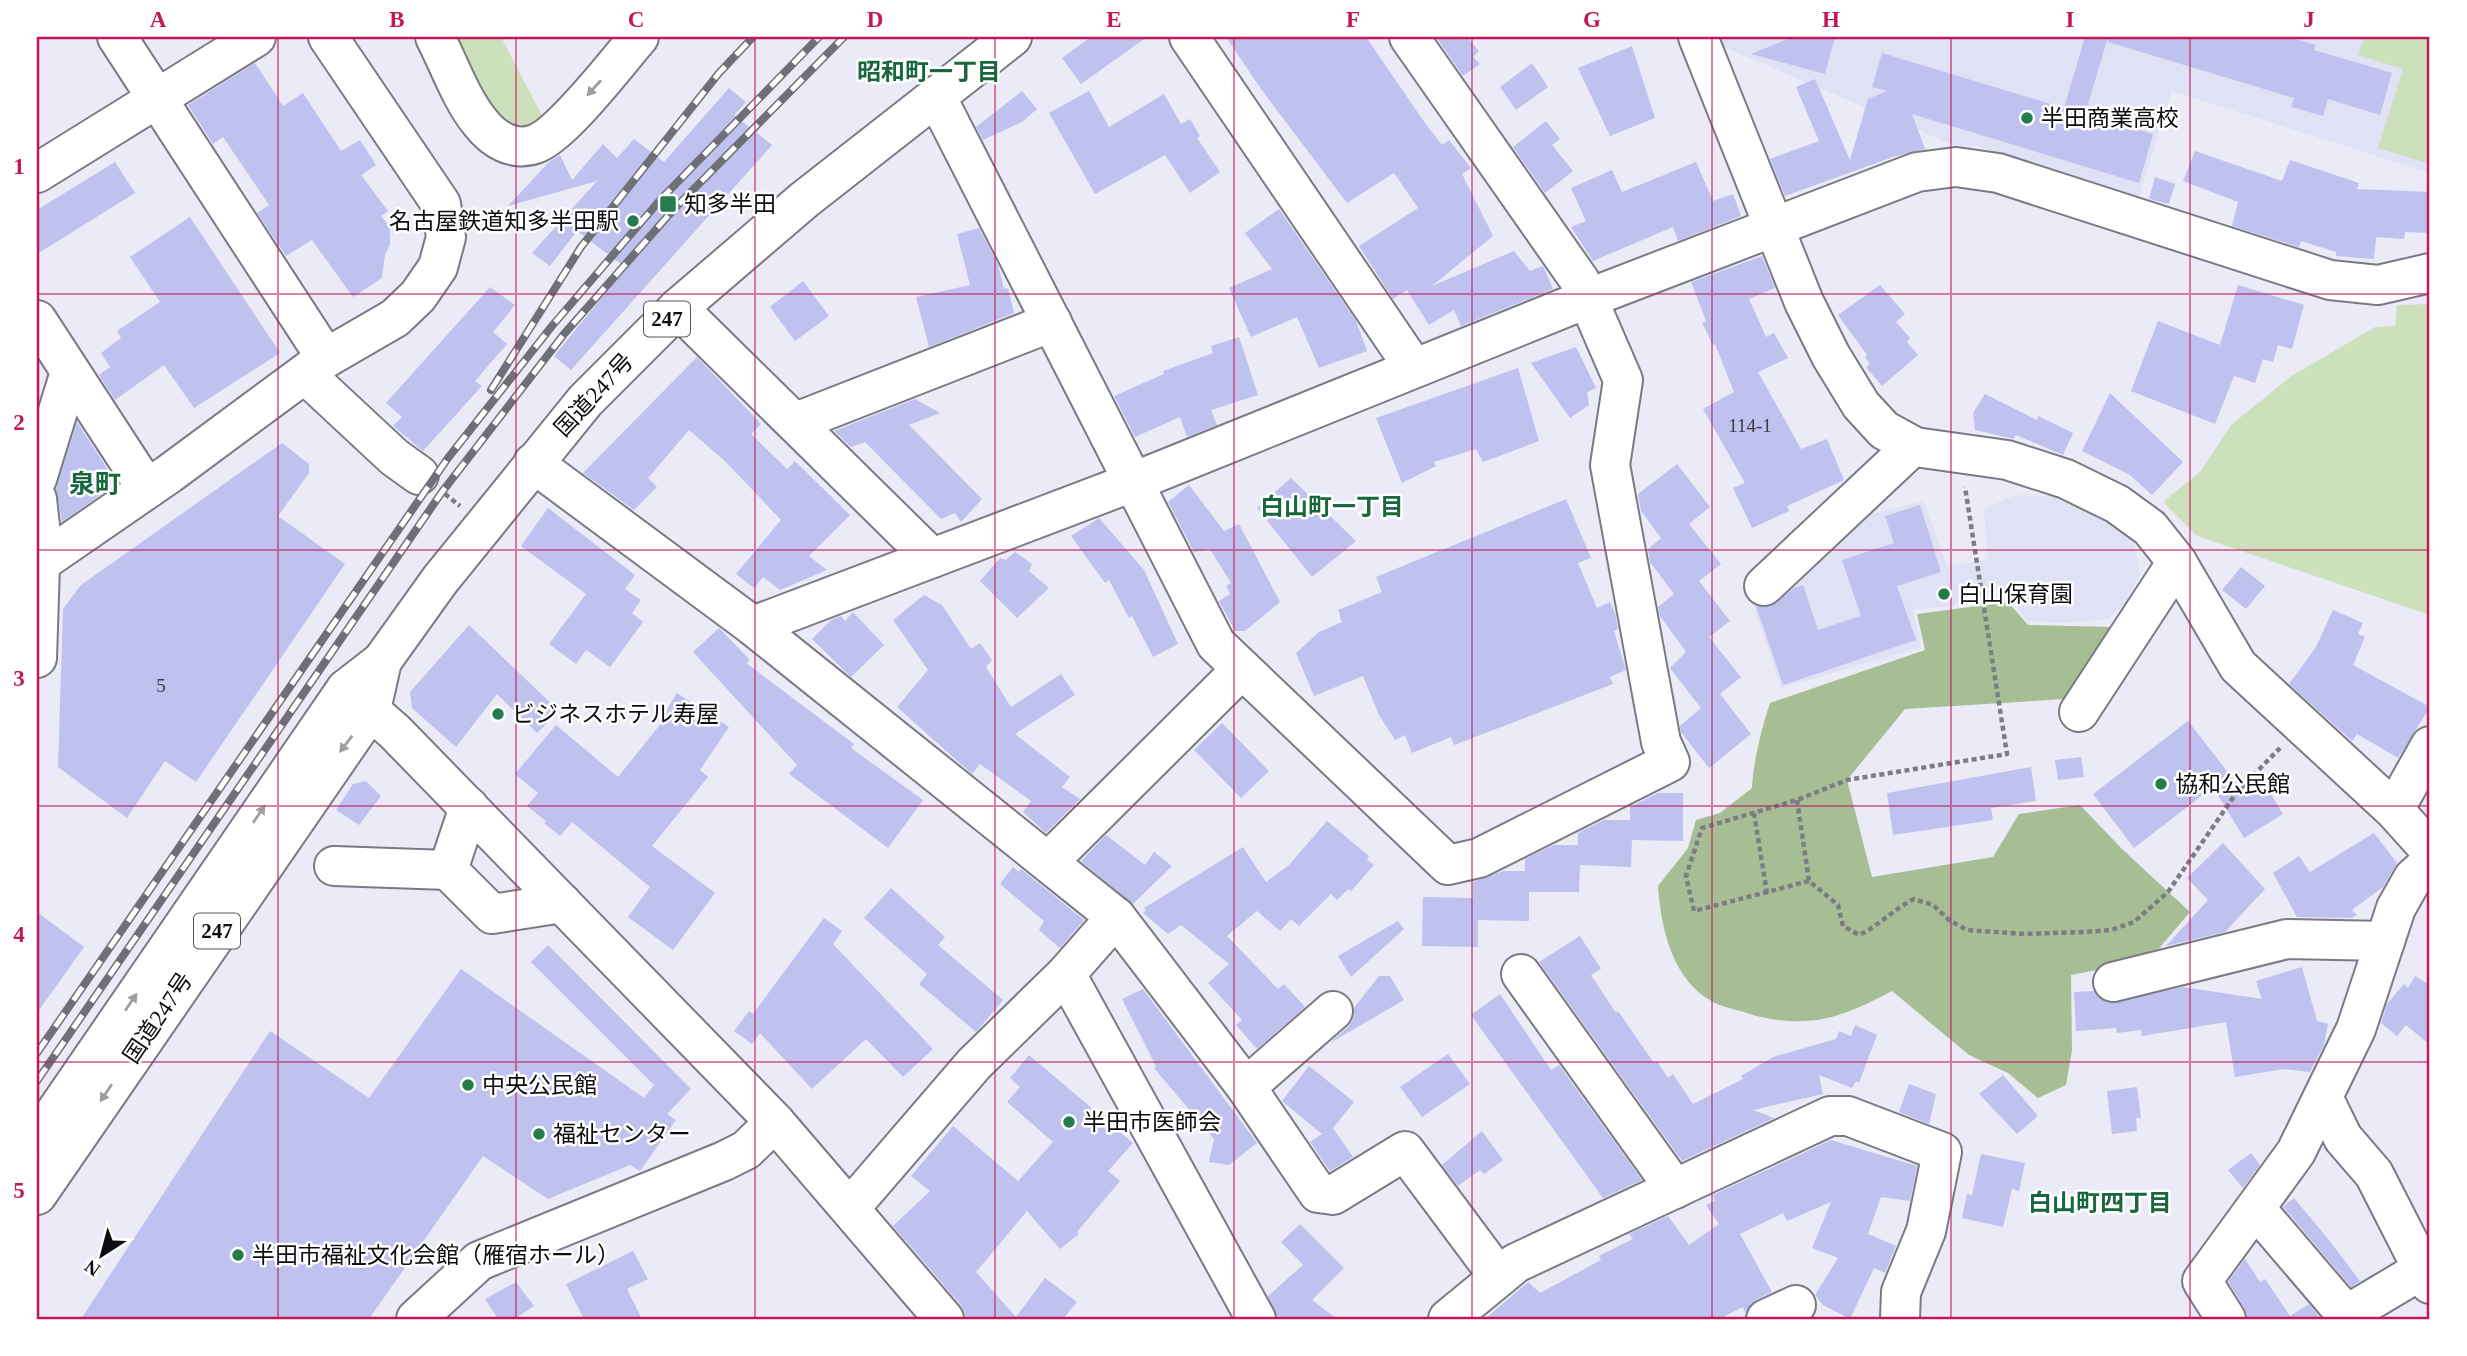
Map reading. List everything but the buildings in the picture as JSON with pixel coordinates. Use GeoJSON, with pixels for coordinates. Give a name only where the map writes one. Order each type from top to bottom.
{"type":"FeatureCollection","features":[{"type":"Feature","properties":{"kind":"main road"},"geometry":{"type":"LineString","coordinates":[[117,37],[158,98],[316,366],[394,457],[419,475]]}},
{"type":"Feature","properties":{"kind":"main road"},"geometry":{"type":"LineString","coordinates":[[37,173],[256,37]]}},
{"type":"Feature","properties":{"kind":"main road"},"geometry":{"type":"LineString","coordinates":[[38,564],[147,489],[316,366],[395,318],[418,296],[438,267],[446,237],[441,204],[328,37]]}},
{"type":"Feature","properties":{"kind":"main road"},"geometry":{"type":"LineString","coordinates":[[435,37],[478,120],[493,137],[515,147],[535,144],[554,133],[639,37]]}},
{"type":"Feature","properties":{"kind":"main road","name":"国道247号"},"geometry":{"type":"LineString","coordinates":[[37,1195],[382,661],[440,580],[584,401],[678,308],[804,200],[1012,37]]}},
{"type":"Feature","properties":{"kind":"main road"},"geometry":{"type":"LineString","coordinates":[[1189,37],[1414,368]]}},
{"type":"Feature","properties":{"kind":"main road"},"geometry":{"type":"LineString","coordinates":[[936,96],[1216,644],[1448,865],[1479,858],[1670,762],[1661,742],[1610,465],[1623,380],[1589,298],[1409,37]]}},
{"type":"Feature","properties":{"kind":"main road"},"geometry":{"type":"LineString","coordinates":[[1698,37],[1804,303],[1831,356],[1861,405],[1884,430],[1913,446],[2007,460],[2066,479],[2117,504],[2150,528],[2177,562],[2238,666],[2394,810],[2430,850]]}},
{"type":"Feature","properties":{"kind":"main road"},"geometry":{"type":"LineString","coordinates":[[753,626],[1133,482],[1589,298],[1917,172],[1956,167],[1998,173],[2330,280],[2378,285],[2423,278]]}},
{"type":"Feature","properties":{"kind":"main road"},"geometry":{"type":"LineString","coordinates":[[678,308],[932,558]]}},
{"type":"Feature","properties":{"kind":"main road"},"geometry":{"type":"LineString","coordinates":[[37,320],[147,489]]}},
{"type":"Feature","properties":{"kind":"main road"},"geometry":{"type":"LineString","coordinates":[[796,422],[1052,322]]}},
{"type":"Feature","properties":{"kind":"main road"},"geometry":{"type":"LineString","coordinates":[[37,479],[70,372]]}},
{"type":"Feature","properties":{"kind":"main road"},"geometry":{"type":"LineString","coordinates":[[1764,586],[1913,446]]}},
{"type":"Feature","properties":{"kind":"main road"},"geometry":{"type":"LineString","coordinates":[[533,463],[753,626],[1116,917],[1246,1087],[1318,1193],[1333,1195],[1405,1151],[1499,1277]]}},
{"type":"Feature","properties":{"kind":"main road"},"geometry":{"type":"LineString","coordinates":[[37,499],[37,658]]}},
{"type":"Feature","properties":{"kind":"main road"},"geometry":{"type":"LineString","coordinates":[[2079,712],[2177,562]]}},
{"type":"Feature","properties":{"kind":"main road"},"geometry":{"type":"LineString","coordinates":[[1049,861],[1242,669]]}},
{"type":"Feature","properties":{"kind":"main road"},"geometry":{"type":"LineString","coordinates":[[359,699],[469,807],[775,1122],[944,1319]]}},
{"type":"Feature","properties":{"kind":"main road","name":"国道247号"},"geometry":{"type":"LineString","coordinates":[[37,1139],[359,699]]}},
{"type":"Feature","properties":{"kind":"main road"},"geometry":{"type":"LineString","coordinates":[[2394,810],[2430,746]]}},
{"type":"Feature","properties":{"kind":"main road"},"geometry":{"type":"LineString","coordinates":[[451,860],[469,807]]}},
{"type":"Feature","properties":{"kind":"main road"},"geometry":{"type":"LineString","coordinates":[[341,855],[451,860]]}},
{"type":"Feature","properties":{"kind":"main road"},"geometry":{"type":"LineString","coordinates":[[451,860],[492,914],[562,903]]}},
{"type":"Feature","properties":{"kind":"main road"},"geometry":{"type":"LineString","coordinates":[[2226,1319],[2202,1281],[2296,1152],[2356,1029],[2396,908],[2413,878],[2430,863]]}},
{"type":"Feature","properties":{"kind":"main road"},"geometry":{"type":"LineString","coordinates":[[850,1208],[974,1064],[1066,974],[1116,917]]}},
{"type":"Feature","properties":{"kind":"main road"},"geometry":{"type":"LineString","coordinates":[[2113,982],[2287,939],[2385,941]]}},
{"type":"Feature","properties":{"kind":"main road"},"geometry":{"type":"LineString","coordinates":[[1066,974],[1256,1319]]}},
{"type":"Feature","properties":{"kind":"main road"},"geometry":{"type":"LineString","coordinates":[[1521,974],[1675,1189]]}},
{"type":"Feature","properties":{"kind":"main road"},"geometry":{"type":"LineString","coordinates":[[1246,1087],[1333,1011]]}},
{"type":"Feature","properties":{"kind":"main road"},"geometry":{"type":"LineString","coordinates":[[2256,1209],[2348,1317],[2428,1272],[2374,1174],[2343,1138],[2323,1097]]}},
{"type":"Feature","properties":{"kind":"main road"},"geometry":{"type":"LineString","coordinates":[[1448,1319],[1516,1263],[1830,1116],[1847,1116],[1942,1152],[1926,1231],[1901,1292],[1900,1319]]}},
{"type":"Feature","properties":{"kind":"main road"},"geometry":{"type":"LineString","coordinates":[[416,1319],[479,1261],[724,1161],[746,1150],[775,1122]]}},
{"type":"Feature","properties":{"kind":"path"},"geometry":{"type":"LineString","coordinates":[[1809,881],[1694,911],[1686,876],[1702,828],[1797,800],[1847,780],[2007,754],[1960,452]]}},
{"type":"Feature","properties":{"kind":"path"},"geometry":{"type":"LineString","coordinates":[[1797,800],[1809,881],[1838,905],[1843,926],[1860,934],[1878,926],[1895,909],[1914,898],[1933,905],[1949,920],[1968,930],[2024,934],[2111,930],[2134,922],[2168,891],[2237,792],[2270,756],[2305,729]]}},
{"type":"Feature","properties":{"kind":"path"},"geometry":{"type":"LineString","coordinates":[[1754,813],[1767,893]]}},
{"type":"Feature","properties":{"kind":"shaded area","name":"半田商業高校"},"geometry":{"type":"Polygon","coordinates":[[[1717,37],[2430,37],[2430,173],[2172,91],[2138,200],[1977,146],[1956,146],[1721,46],[1717,37]]]}},
{"type":"Feature","properties":{"kind":"shaded area","name":"白山保育園"},"geometry":{"type":"Polygon","coordinates":[[[2015,495],[2055,497],[2099,516],[2133,541],[2140,575],[2126,602],[2107,619],[2064,623],[2028,621],[2011,599],[1913,610],[1921,647],[1781,688],[1751,598],[1863,516],[1924,501],[1947,566],[1988,560],[1984,509],[2015,495]]]}},
{"type":"Feature","properties":{"kind":"green space"},"geometry":{"type":"Polygon","coordinates":[[[446,37],[501,37],[546,123],[533,135],[501,129],[446,37]]]}},
{"type":"Feature","properties":{"kind":"green space"},"geometry":{"type":"Polygon","coordinates":[[[2364,37],[2430,37],[2430,164],[2378,148],[2403,69],[2358,55],[2364,37]]]}},
{"type":"Feature","properties":{"kind":"green space"},"geometry":{"type":"Polygon","coordinates":[[[2430,304],[2430,615],[2197,536],[2163,502],[2200,472],[2231,425],[2290,377],[2375,327],[2395,326],[2397,305],[2430,304]]]}},
{"type":"Feature","properties":{"kind":"green space"},"geometry":{"type":"Polygon","coordinates":[[[2008,602],[2028,625],[2111,627],[2064,699],[1905,709],[1847,780],[1872,877],[1993,857],[2019,814],[2080,805],[2122,849],[2190,912],[2149,960],[2071,975],[2072,1050],[2066,1085],[2038,1098],[2008,1073],[1969,1055],[1892,991],[1837,1015],[1799,1021],[1752,1015],[1713,1002],[1699,992],[1678,967],[1671,952],[1662,919],[1658,886],[1688,848],[1696,820],[1720,813],[1752,788],[1758,745],[1770,703],[1925,650],[1917,614],[2008,602]]]}},
{"type":"Feature","properties":{"kind":"railway"},"geometry":{"type":"LineString","coordinates":[[491,390],[581,247],[719,73],[753,37]]}},
{"type":"Feature","properties":{"kind":"railway"},"geometry":{"type":"LineString","coordinates":[[37,1053],[448,458],[552,326],[661,199],[819,37]]}},
{"type":"Feature","properties":{"kind":"railway"},"geometry":{"type":"LineString","coordinates":[[37,1081],[442,492],[564,334],[674,209],[844,37]]}},
{"type":"Feature","properties":{"kind":"place","name":"半田商業高校"},"geometry":{"type":"Point","coordinates":[2027,118]}},
{"type":"Feature","properties":{"kind":"place","name":"知多半田"},"geometry":{"type":"Point","coordinates":[668,204]}},
{"type":"Feature","properties":{"kind":"place","name":"名古屋鉄道知多半田駅"},"geometry":{"type":"Point","coordinates":[633,221]}},
{"type":"Feature","properties":{"kind":"place","name":"白山保育園"},"geometry":{"type":"Point","coordinates":[1944,594]}},
{"type":"Feature","properties":{"kind":"place","name":"ビジネスホテル寿屋"},"geometry":{"type":"Point","coordinates":[498,714]}},
{"type":"Feature","properties":{"kind":"place","name":"協和公民館"},"geometry":{"type":"Point","coordinates":[2161,784]}},
{"type":"Feature","properties":{"kind":"place","name":"中央公民館"},"geometry":{"type":"Point","coordinates":[468,1085]}},
{"type":"Feature","properties":{"kind":"place","name":"半田市医師会"},"geometry":{"type":"Point","coordinates":[1069,1122]}},
{"type":"Feature","properties":{"kind":"place","name":"福祉センター"},"geometry":{"type":"Point","coordinates":[539,1134]}},
{"type":"Feature","properties":{"kind":"place","name":"半田市福祉文化会館（雁宿ホール）"},"geometry":{"type":"Point","coordinates":[238,1255]}},
{"type":"Feature","properties":{"kind":"district","name":"昭和町一丁目"},"geometry":{"type":"Point","coordinates":[929,72]}},
{"type":"Feature","properties":{"kind":"district","name":"泉町"},"geometry":{"type":"Point","coordinates":[95,484]}},
{"type":"Feature","properties":{"kind":"district","name":"白山町一丁目"},"geometry":{"type":"Point","coordinates":[1332,507]}},
{"type":"Feature","properties":{"kind":"district","name":"白山町四丁目"},"geometry":{"type":"Point","coordinates":[2100,1203]}}]}
